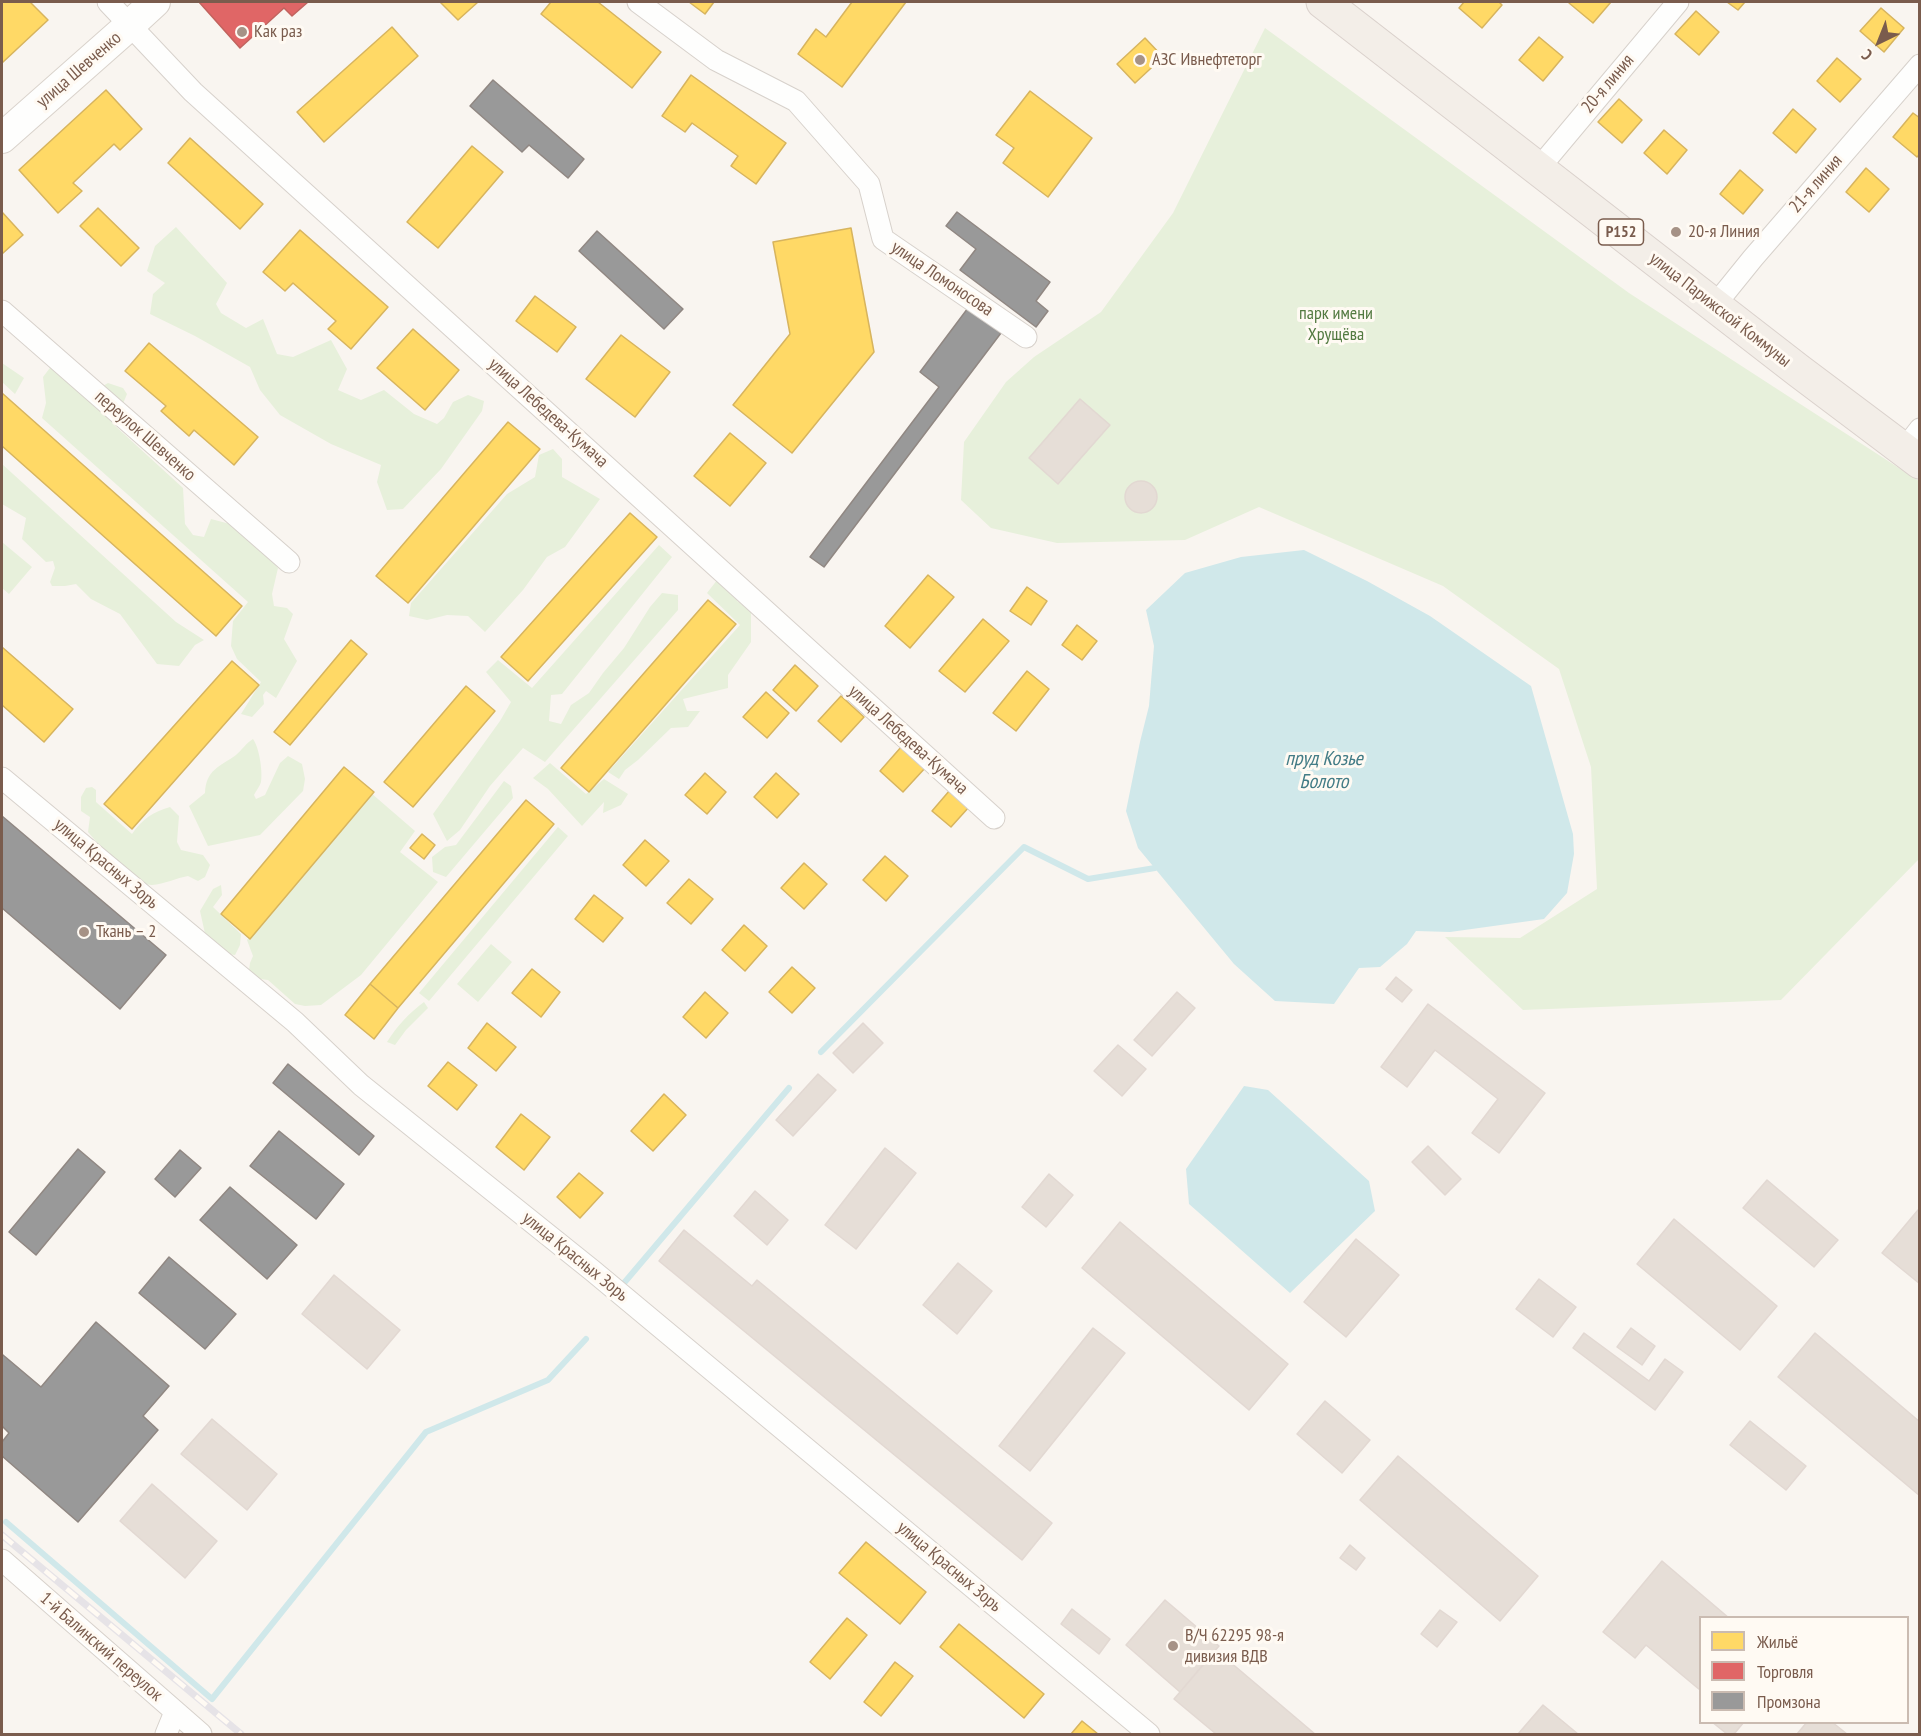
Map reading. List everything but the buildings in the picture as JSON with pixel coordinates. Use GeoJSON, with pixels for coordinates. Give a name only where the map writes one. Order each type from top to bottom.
{"type":"FeatureCollection","features":[{"type":"Feature","properties":{"kind":"main road","name":"улица Парижской Коммуны"},"geometry":{"type":"LineString","coordinates":[[1323,2],[1715,305],[1914,447]]}},
{"type":"Feature","properties":{"kind":"street","name":"улица Лебедева-Кумача"},"geometry":{"type":"LineString","coordinates":[[108,2],[193,92],[994,818]]}},
{"type":"Feature","properties":{"kind":"street","name":"улица Шевченко"},"geometry":{"type":"LineString","coordinates":[[2,138],[155,2]]}},
{"type":"Feature","properties":{"kind":"street","name":"улица Ломоносова"},"geometry":{"type":"LineString","coordinates":[[638,2],[716,60],[796,101],[869,184],[883,238],[1026,337]]}},
{"type":"Feature","properties":{"kind":"street","name":"20-я линия"},"geometry":{"type":"LineString","coordinates":[[1539,168],[1678,2]]}},
{"type":"Feature","properties":{"kind":"street","name":"21-я линия"},"geometry":{"type":"LineString","coordinates":[[1715,305],[1920,65]]}},
{"type":"Feature","properties":{"kind":"street","name":"переулок Шевченко"},"geometry":{"type":"LineString","coordinates":[[2,311],[289,562]]}},
{"type":"Feature","properties":{"kind":"street","name":"улица Красных Зорь"},"geometry":{"type":"LineString","coordinates":[[2,778],[286,1015],[361,1085],[593,1271],[1149,1734]]}},
{"type":"Feature","properties":{"kind":"street","name":"1-й Балинский переулок"},"geometry":{"type":"LineString","coordinates":[[2,1560],[201,1734]]}},
{"type":"Feature","properties":{"kind":"street"},"geometry":{"type":"LineString","coordinates":[[166,1734],[175,1712]]}},
{"type":"Feature","properties":{"kind":"green space","name":"парк имени Хрущёва"},"geometry":{"type":"Polygon","coordinates":[[[1265,28],[1629,293],[1919,481],[1919,859],[1781,1000],[1523,1010],[1445,937],[1520,938],[1597,889],[1591,767],[1559,669],[1443,586],[1259,507],[1185,540],[1057,543],[991,528],[961,500],[964,442],[1006,382],[1034,357],[1101,312],[1173,213],[1265,28]]]}},
{"type":"Feature","properties":{"kind":"green space"},"geometry":{"type":"Polygon","coordinates":[[[176,227],[227,283],[216,304],[221,313],[246,328],[263,319],[277,354],[293,357],[331,340],[347,369],[338,390],[361,400],[384,390],[414,414],[437,424],[444,418],[453,402],[468,395],[484,401],[482,411],[441,469],[403,509],[387,510],[377,482],[381,465],[331,444],[280,415],[260,390],[250,367],[150,314],[153,294],[165,283],[147,271],[155,246],[176,227]]]}},
{"type":"Feature","properties":{"kind":"green space"},"geometry":{"type":"Polygon","coordinates":[[[56,360],[96,390],[108,383],[123,388],[127,394],[120,411],[115,410],[112,423],[183,488],[185,524],[193,535],[204,537],[211,519],[230,524],[257,544],[278,568],[272,594],[274,606],[287,608],[293,614],[284,639],[297,661],[276,698],[266,691],[263,695],[264,704],[252,717],[241,714],[261,682],[237,659],[231,646],[233,621],[248,602],[42,418],[46,403],[43,377],[56,360]]]}},
{"type":"Feature","properties":{"kind":"green space"},"geometry":{"type":"Polygon","coordinates":[[[2,363],[24,378],[15,394],[2,382],[2,363]]]}},
{"type":"Feature","properties":{"kind":"green space"},"geometry":{"type":"Polygon","coordinates":[[[553,449],[562,459],[562,477],[600,499],[565,547],[547,557],[523,590],[485,632],[468,616],[447,615],[427,620],[409,616],[411,603],[507,494],[535,477],[539,455],[553,449]]]}},
{"type":"Feature","properties":{"kind":"green space"},"geometry":{"type":"Polygon","coordinates":[[[2,464],[176,622],[204,640],[195,645],[179,666],[157,664],[120,614],[91,599],[76,584],[52,586],[50,582],[55,568],[53,561],[46,562],[22,539],[26,518],[2,504],[2,464]]]}},
{"type":"Feature","properties":{"kind":"green space"},"geometry":{"type":"Polygon","coordinates":[[[2,542],[32,567],[9,594],[2,588],[2,542]]]}},
{"type":"Feature","properties":{"kind":"green space"},"geometry":{"type":"Polygon","coordinates":[[[659,545],[672,557],[562,694],[551,695],[549,721],[561,724],[571,705],[589,693],[662,593],[678,595],[678,610],[545,762],[523,748],[490,786],[460,830],[447,841],[433,814],[500,721],[511,702],[486,672],[498,660],[532,688],[659,545]]]}},
{"type":"Feature","properties":{"kind":"green space"},"geometry":{"type":"Polygon","coordinates":[[[721,575],[736,592],[737,601],[751,611],[751,642],[728,675],[728,688],[683,699],[687,711],[700,711],[688,727],[671,728],[625,770],[619,779],[608,772],[740,625],[707,593],[721,575]]]}},
{"type":"Feature","properties":{"kind":"green space"},"geometry":{"type":"Polygon","coordinates":[[[253,739],[259,753],[261,772],[261,782],[254,795],[256,799],[265,795],[280,763],[288,756],[302,764],[305,779],[303,791],[260,835],[208,846],[189,806],[205,793],[208,779],[214,770],[236,755],[253,739]]]}},
{"type":"Feature","properties":{"kind":"green space"},"geometry":{"type":"Polygon","coordinates":[[[550,763],[586,794],[604,779],[628,794],[621,805],[603,813],[604,802],[582,826],[548,789],[533,778],[550,763]]]}},
{"type":"Feature","properties":{"kind":"green space"},"geometry":{"type":"Polygon","coordinates":[[[504,781],[511,786],[513,798],[446,877],[433,872],[432,857],[445,847],[456,845],[504,781]]]}},
{"type":"Feature","properties":{"kind":"green space"},"geometry":{"type":"Polygon","coordinates":[[[92,787],[96,790],[96,802],[132,834],[148,817],[170,807],[179,816],[177,842],[181,850],[203,855],[210,865],[205,877],[198,881],[188,876],[152,885],[145,884],[127,872],[88,832],[90,817],[81,811],[81,797],[86,788],[92,787]]]}},
{"type":"Feature","properties":{"kind":"green space"},"geometry":{"type":"Polygon","coordinates":[[[371,793],[415,831],[400,852],[438,882],[361,975],[321,1005],[295,1004],[268,980],[260,979],[249,970],[253,956],[247,940],[371,793]]]}},
{"type":"Feature","properties":{"kind":"green space"},"geometry":{"type":"Polygon","coordinates":[[[558,827],[568,836],[429,1001],[419,993],[558,827]]]}},
{"type":"Feature","properties":{"kind":"green space"},"geometry":{"type":"Polygon","coordinates":[[[221,885],[222,895],[213,907],[241,934],[240,945],[235,955],[228,954],[206,938],[200,911],[213,889],[221,885]]]}},
{"type":"Feature","properties":{"kind":"green space"},"geometry":{"type":"Polygon","coordinates":[[[491,944],[512,962],[478,1002],[457,984],[491,944]]]}},
{"type":"Feature","properties":{"kind":"green space"},"geometry":{"type":"Polygon","coordinates":[[[424,1002],[428,1008],[395,1045],[387,1042],[404,1020],[424,1002]]]}},
{"type":"Feature","properties":{"kind":"water","name":"пруд Козье Болото"},"geometry":{"type":"Polygon","coordinates":[[[1304,550],[1430,616],[1531,686],[1573,834],[1574,854],[1567,893],[1544,919],[1450,932],[1416,931],[1407,944],[1380,967],[1359,968],[1334,1004],[1275,1001],[1234,964],[1138,848],[1126,811],[1149,706],[1154,646],[1146,610],[1185,573],[1241,557],[1304,550]]]}},
{"type":"Feature","properties":{"kind":"water"},"geometry":{"type":"Polygon","coordinates":[[[1244,1086],[1268,1090],[1369,1181],[1375,1211],[1290,1293],[1189,1204],[1186,1169],[1244,1086]]]}},
{"type":"Feature","properties":{"kind":"waterway"},"geometry":{"type":"LineString","coordinates":[[821,1052],[1024,847],[1088,879],[1155,868]]}},
{"type":"Feature","properties":{"kind":"waterway"},"geometry":{"type":"LineString","coordinates":[[624,1283],[789,1088]]}},
{"type":"Feature","properties":{"kind":"waterway"},"geometry":{"type":"LineString","coordinates":[[6,1522],[212,1699],[426,1432],[548,1380],[586,1339]]}},
{"type":"Feature","properties":{"kind":"railway"},"geometry":{"type":"LineString","coordinates":[[2,1535],[241,1734]]}},
{"type":"Feature","properties":{"kind":"place","name":"Как раз"},"geometry":{"type":"Point","coordinates":[242,32]}},
{"type":"Feature","properties":{"kind":"place","name":"АЗС Ивнефтеторг"},"geometry":{"type":"Point","coordinates":[1140,60]}},
{"type":"Feature","properties":{"kind":"place","name":"20-я Линия"},"geometry":{"type":"Point","coordinates":[1676,232]}},
{"type":"Feature","properties":{"kind":"place","name":"Ткань – 2"},"geometry":{"type":"Point","coordinates":[84,932]}},
{"type":"Feature","properties":{"kind":"place","name":"В/Ч 62295 98-я дивизия ВДВ"},"geometry":{"type":"Point","coordinates":[1173,1646]}}]}
